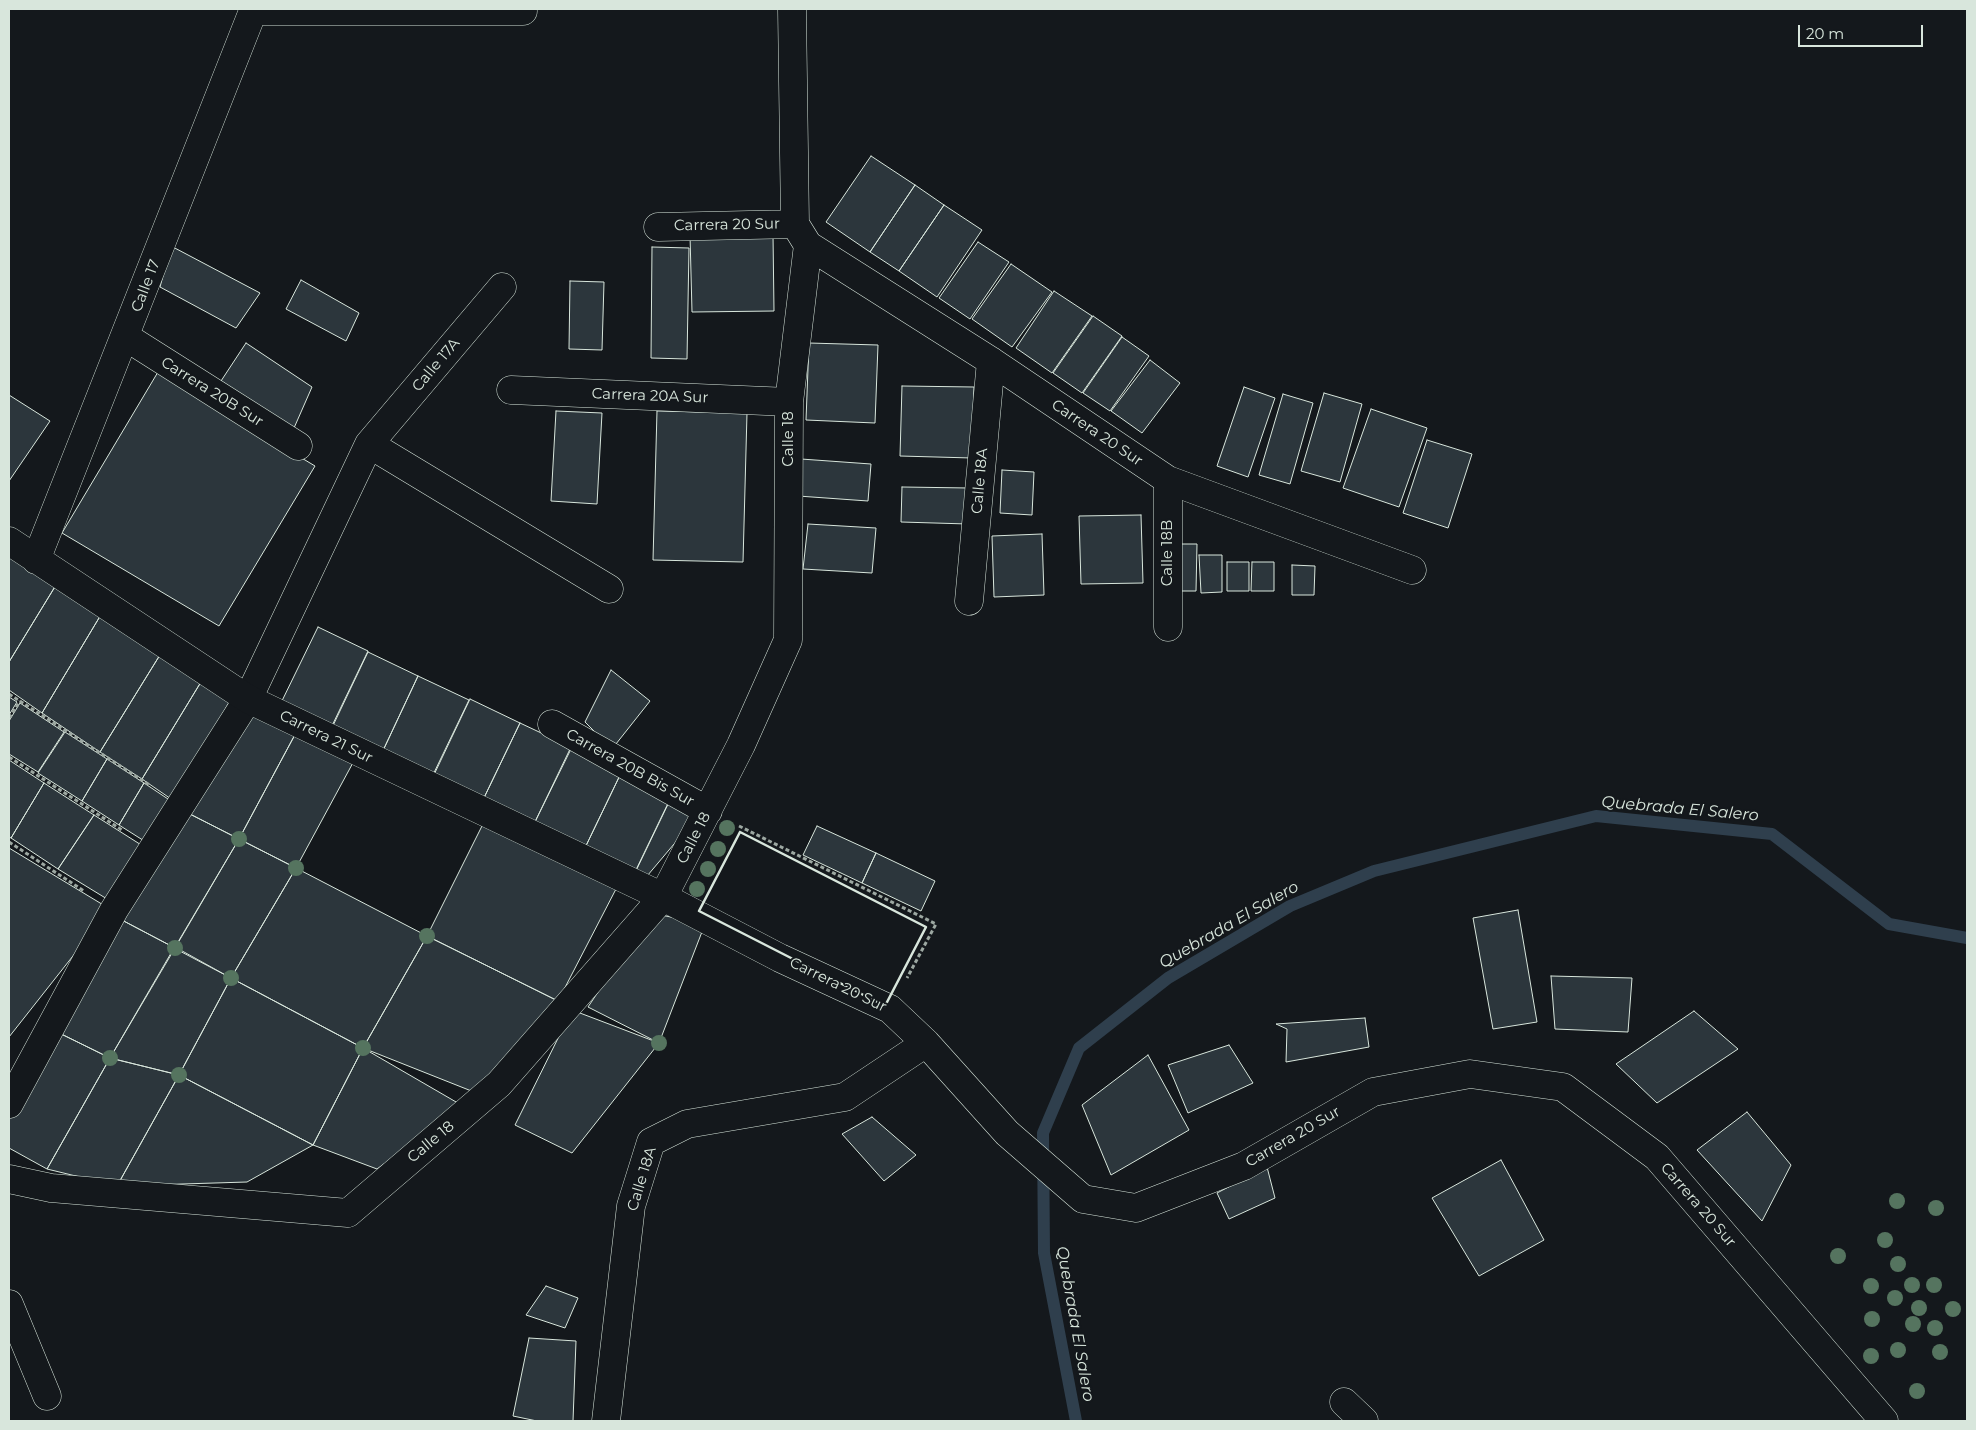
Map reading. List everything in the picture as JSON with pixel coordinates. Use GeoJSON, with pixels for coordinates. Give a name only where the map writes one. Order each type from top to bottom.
{"type":"FeatureCollection","features":[{"type":"Feature","properties":{"kind":"street","name":"Calle 18"},"geometry":{"type":"LineString","coordinates":[[9,1179],[51,1188],[348,1213],[499,1084],[663,898],[741,745],[788,640],[789,402],[802,234],[792,9]]}},
{"type":"Feature","properties":{"kind":"street","name":"Calle 17"},"geometry":{"type":"LineString","coordinates":[[36,560],[126,337],[253,11],[523,11]]}},
{"type":"Feature","properties":{"kind":"street","name":"Carrera 20 Sur"},"geometry":{"type":"LineString","coordinates":[[658,227],[802,234],[1168,480],[1412,570]]}},
{"type":"Feature","properties":{"kind":"street","name":"Calle 17A"},"geometry":{"type":"LineString","coordinates":[[9,1104],[114,910],[248,699],[369,444],[502,286]]}},
{"type":"Feature","properties":{"kind":"street","name":"Carrera 20B Sur"},"geometry":{"type":"LineString","coordinates":[[126,337],[298,446]]}},
{"type":"Feature","properties":{"kind":"street","name":"Calle 18A"},"geometry":{"type":"LineString","coordinates":[[969,601],[991,361]]}},
{"type":"Feature","properties":{"kind":"street","name":"Carrera 20A Sur"},"geometry":{"type":"LineString","coordinates":[[511,390],[789,402]]}},
{"type":"Feature","properties":{"kind":"street"},"geometry":{"type":"LineString","coordinates":[[369,444],[609,589]]}},
{"type":"Feature","properties":{"kind":"street","name":"Calle 18B"},"geometry":{"type":"LineString","coordinates":[[1168,480],[1168,627]]}},
{"type":"Feature","properties":{"kind":"street","name":"Carrera 21 Sur"},"geometry":{"type":"LineString","coordinates":[[9,541],[248,699],[663,898]]}},
{"type":"Feature","properties":{"kind":"street","name":"Carrera 20B Bis Sur"},"geometry":{"type":"LineString","coordinates":[[552,724],[708,811]]}},
{"type":"Feature","properties":{"kind":"street","name":"Carrera 20 Sur"},"geometry":{"type":"LineString","coordinates":[[663,898],[780,958],[890,1010],[926,1043],[1007,1133],[1083,1199],[1136,1208],[1244,1166],[1373,1092],[1470,1074],[1563,1087],[1657,1157],[1884,1421]]}},
{"type":"Feature","properties":{"kind":"street","name":"Calle 18A"},"geometry":{"type":"LineString","coordinates":[[606,1421],[631,1206],[651,1142],[687,1124],[845,1097],[926,1043]]}},
{"type":"Feature","properties":{"kind":"street"},"geometry":{"type":"LineString","coordinates":[[9,1304],[47,1396]]}},
{"type":"Feature","properties":{"kind":"street"},"geometry":{"type":"LineString","coordinates":[[1344,1402],[1364,1421]]}},
{"type":"Feature","properties":{"kind":"path"},"geometry":{"type":"LineString","coordinates":[[9,694],[154,788]]}},
{"type":"Feature","properties":{"kind":"path"},"geometry":{"type":"LineString","coordinates":[[9,718],[20,701]]}},
{"type":"Feature","properties":{"kind":"path"},"geometry":{"type":"LineString","coordinates":[[9,757],[151,849]]}},
{"type":"Feature","properties":{"kind":"path"},"geometry":{"type":"LineString","coordinates":[[708,811],[936,924],[890,1010]]}},
{"type":"Feature","properties":{"kind":"path"},"geometry":{"type":"LineString","coordinates":[[9,842],[114,910]]}},
{"type":"Feature","properties":{"kind":"building"},"geometry":{"type":"Polygon","coordinates":[[[871,156],[915,185],[870,252],[826,222],[871,156]]]}},
{"type":"Feature","properties":{"kind":"building"},"geometry":{"type":"Polygon","coordinates":[[[915,185],[944,205],[899,271],[870,252],[915,185]]]}},
{"type":"Feature","properties":{"kind":"building"},"geometry":{"type":"Polygon","coordinates":[[[944,205],[982,230],[937,297],[899,271],[944,205]]]}},
{"type":"Feature","properties":{"kind":"building"},"geometry":{"type":"Polygon","coordinates":[[[773,234],[774,311],[692,312],[690,235],[773,234]]]}},
{"type":"Feature","properties":{"kind":"building"},"geometry":{"type":"Polygon","coordinates":[[[978,242],[1009,262],[970,319],[939,298],[978,242]]]}},
{"type":"Feature","properties":{"kind":"building"},"geometry":{"type":"Polygon","coordinates":[[[171,246],[260,293],[236,328],[160,287],[171,246]]]}},
{"type":"Feature","properties":{"kind":"building"},"geometry":{"type":"Polygon","coordinates":[[[652,247],[689,248],[687,359],[651,358],[652,247]]]}},
{"type":"Feature","properties":{"kind":"building"},"geometry":{"type":"Polygon","coordinates":[[[1011,264],[1052,292],[1012,347],[972,319],[1011,264]]]}},
{"type":"Feature","properties":{"kind":"building"},"geometry":{"type":"Polygon","coordinates":[[[301,280],[359,313],[346,341],[286,309],[301,280]]]}},
{"type":"Feature","properties":{"kind":"building"},"geometry":{"type":"Polygon","coordinates":[[[570,281],[604,282],[602,350],[569,349],[570,281]]]}},
{"type":"Feature","properties":{"kind":"building"},"geometry":{"type":"Polygon","coordinates":[[[1054,291],[1092,316],[1052,373],[1016,348],[1054,291]]]}},
{"type":"Feature","properties":{"kind":"building"},"geometry":{"type":"Polygon","coordinates":[[[1093,316],[1122,336],[1082,393],[1053,373],[1093,316]]]}},
{"type":"Feature","properties":{"kind":"building"},"geometry":{"type":"Polygon","coordinates":[[[1122,337],[1149,356],[1110,411],[1083,393],[1122,337]]]}},
{"type":"Feature","properties":{"kind":"building"},"geometry":{"type":"Polygon","coordinates":[[[246,343],[312,387],[294,428],[221,381],[246,343]]]}},
{"type":"Feature","properties":{"kind":"building"},"geometry":{"type":"Polygon","coordinates":[[[809,343],[878,345],[875,423],[806,420],[809,343]]]}},
{"type":"Feature","properties":{"kind":"building"},"geometry":{"type":"Polygon","coordinates":[[[1150,360],[1180,383],[1142,433],[1111,411],[1150,360]]]}},
{"type":"Feature","properties":{"kind":"building"},"geometry":{"type":"Polygon","coordinates":[[[158,372],[315,466],[219,626],[62,533],[158,372]]]}},
{"type":"Feature","properties":{"kind":"building"},"geometry":{"type":"Polygon","coordinates":[[[902,386],[974,387],[972,458],[900,456],[902,386]]]}},
{"type":"Feature","properties":{"kind":"building"},"geometry":{"type":"Polygon","coordinates":[[[1244,387],[1275,398],[1248,477],[1217,466],[1244,387]]]}},
{"type":"Feature","properties":{"kind":"building"},"geometry":{"type":"Polygon","coordinates":[[[1324,393],[1362,404],[1340,482],[1301,471],[1324,393]]]}},
{"type":"Feature","properties":{"kind":"building"},"geometry":{"type":"Polygon","coordinates":[[[1283,394],[1313,403],[1290,484],[1259,475],[1283,394]]]}},
{"type":"Feature","properties":{"kind":"building"},"geometry":{"type":"Polygon","coordinates":[[[9,395],[50,421],[9,481],[9,395]]]}},
{"type":"Feature","properties":{"kind":"building"},"geometry":{"type":"Polygon","coordinates":[[[1371,409],[1427,428],[1399,507],[1343,488],[1371,409]]]}},
{"type":"Feature","properties":{"kind":"building"},"geometry":{"type":"Polygon","coordinates":[[[556,411],[602,413],[597,504],[551,501],[556,411]]]}},
{"type":"Feature","properties":{"kind":"building"},"geometry":{"type":"Polygon","coordinates":[[[657,411],[747,413],[743,562],[653,560],[657,411]]]}},
{"type":"Feature","properties":{"kind":"building"},"geometry":{"type":"Polygon","coordinates":[[[1427,440],[1472,454],[1448,528],[1403,513],[1427,440]]]}},
{"type":"Feature","properties":{"kind":"building"},"geometry":{"type":"Polygon","coordinates":[[[801,459],[871,464],[868,501],[798,496],[801,459]]]}},
{"type":"Feature","properties":{"kind":"building"},"geometry":{"type":"Polygon","coordinates":[[[1002,470],[1034,472],[1032,515],[1000,513],[1002,470]]]}},
{"type":"Feature","properties":{"kind":"building"},"geometry":{"type":"Polygon","coordinates":[[[902,487],[969,488],[968,524],[901,522],[902,487]]]}},
{"type":"Feature","properties":{"kind":"building"},"geometry":{"type":"Polygon","coordinates":[[[1141,515],[1143,583],[1081,584],[1079,516],[1141,515]]]}},
{"type":"Feature","properties":{"kind":"building"},"geometry":{"type":"Polygon","coordinates":[[[808,524],[876,528],[872,573],[803,569],[808,524]]]}},
{"type":"Feature","properties":{"kind":"building"},"geometry":{"type":"Polygon","coordinates":[[[1042,534],[1044,595],[994,597],[992,536],[1042,534]]]}},
{"type":"Feature","properties":{"kind":"building"},"geometry":{"type":"Polygon","coordinates":[[[1174,544],[1197,544],[1196,591],[1174,591],[1174,544]]]}},
{"type":"Feature","properties":{"kind":"building"},"geometry":{"type":"Polygon","coordinates":[[[1199,555],[1222,555],[1222,592],[1201,593],[1199,555]]]}},
{"type":"Feature","properties":{"kind":"building"},"geometry":{"type":"Polygon","coordinates":[[[9,556],[56,585],[9,662],[9,556]]]}},
{"type":"Feature","properties":{"kind":"building"},"geometry":{"type":"Polygon","coordinates":[[[1227,562],[1249,562],[1249,591],[1227,591],[1227,562]]]}},
{"type":"Feature","properties":{"kind":"building"},"geometry":{"type":"Polygon","coordinates":[[[1252,562],[1274,562],[1274,591],[1251,591],[1252,562]]]}},
{"type":"Feature","properties":{"kind":"building"},"geometry":{"type":"Polygon","coordinates":[[[1292,565],[1315,566],[1314,595],[1292,595],[1292,565]]]}},
{"type":"Feature","properties":{"kind":"building"},"geometry":{"type":"Polygon","coordinates":[[[56,585],[102,613],[42,713],[9,690],[9,662],[56,585]]]}},
{"type":"Feature","properties":{"kind":"building"},"geometry":{"type":"Polygon","coordinates":[[[102,613],[163,650],[100,752],[42,713],[102,613]]]}},
{"type":"Feature","properties":{"kind":"building"},"geometry":{"type":"Polygon","coordinates":[[[318,627],[368,651],[329,732],[278,709],[318,627]]]}},
{"type":"Feature","properties":{"kind":"building"},"geometry":{"type":"Polygon","coordinates":[[[163,650],[204,677],[142,779],[100,752],[163,650]]]}},
{"type":"Feature","properties":{"kind":"building"},"geometry":{"type":"Polygon","coordinates":[[[368,652],[418,676],[380,757],[329,734],[368,652]]]}},
{"type":"Feature","properties":{"kind":"building"},"geometry":{"type":"Polygon","coordinates":[[[611,670],[650,701],[612,749],[585,722],[611,670]]]}},
{"type":"Feature","properties":{"kind":"building"},"geometry":{"type":"Polygon","coordinates":[[[418,676],[469,700],[430,781],[380,757],[418,676]]]}},
{"type":"Feature","properties":{"kind":"building"},"geometry":{"type":"Polygon","coordinates":[[[204,677],[232,697],[174,801],[142,779],[204,677]]]}},
{"type":"Feature","properties":{"kind":"building"},"geometry":{"type":"Polygon","coordinates":[[[9,697],[17,702],[9,715],[9,697]]]}},
{"type":"Feature","properties":{"kind":"building"},"geometry":{"type":"Polygon","coordinates":[[[470,699],[520,723],[481,804],[431,781],[470,699]]]}},
{"type":"Feature","properties":{"kind":"building"},"geometry":{"type":"Polygon","coordinates":[[[20,703],[64,732],[38,772],[9,754],[9,721],[20,703]]]}},
{"type":"Feature","properties":{"kind":"building"},"geometry":{"type":"Polygon","coordinates":[[[247,706],[298,729],[239,839],[182,810],[247,706]]]}},
{"type":"Feature","properties":{"kind":"building"},"geometry":{"type":"Polygon","coordinates":[[[520,723],[571,747],[532,828],[481,804],[520,723]]]}},
{"type":"Feature","properties":{"kind":"building"},"geometry":{"type":"Polygon","coordinates":[[[298,729],[355,759],[296,868],[239,839],[298,729]]]}},
{"type":"Feature","properties":{"kind":"building"},"geometry":{"type":"Polygon","coordinates":[[[65,732],[107,759],[82,801],[38,773],[65,732]]]}},
{"type":"Feature","properties":{"kind":"building"},"geometry":{"type":"Polygon","coordinates":[[[572,747],[622,771],[583,852],[532,828],[572,747]]]}},
{"type":"Feature","properties":{"kind":"building"},"geometry":{"type":"Polygon","coordinates":[[[107,759],[144,783],[119,825],[82,801],[107,759]]]}},
{"type":"Feature","properties":{"kind":"building"},"geometry":{"type":"Polygon","coordinates":[[[9,760],[44,783],[11,838],[9,837],[9,760]]]}},
{"type":"Feature","properties":{"kind":"building"},"geometry":{"type":"Polygon","coordinates":[[[622,771],[672,795],[633,876],[583,852],[622,771]]]}},
{"type":"Feature","properties":{"kind":"building"},"geometry":{"type":"Polygon","coordinates":[[[44,783],[94,815],[58,869],[11,838],[44,783]]]}},
{"type":"Feature","properties":{"kind":"building"},"geometry":{"type":"Polygon","coordinates":[[[144,783],[174,803],[149,844],[119,825],[144,783]]]}},
{"type":"Feature","properties":{"kind":"building"},"geometry":{"type":"Polygon","coordinates":[[[672,796],[701,812],[642,882],[633,877],[672,796]]]}},
{"type":"Feature","properties":{"kind":"building"},"geometry":{"type":"Polygon","coordinates":[[[182,810],[239,839],[175,948],[118,918],[182,810]]]}},
{"type":"Feature","properties":{"kind":"building"},"geometry":{"type":"Polygon","coordinates":[[[94,815],[146,848],[112,902],[58,869],[94,815]]]}},
{"type":"Feature","properties":{"kind":"building"},"geometry":{"type":"Polygon","coordinates":[[[484,822],[616,889],[558,1001],[427,936],[484,822]]]}},
{"type":"Feature","properties":{"kind":"building"},"geometry":{"type":"Polygon","coordinates":[[[817,826],[876,853],[862,883],[803,855],[817,826]]]}},
{"type":"Feature","properties":{"kind":"building"},"geometry":{"type":"Polygon","coordinates":[[[239,839],[296,868],[231,978],[175,947],[239,839]]]}},
{"type":"Feature","properties":{"kind":"building"},"geometry":{"type":"Polygon","coordinates":[[[9,848],[110,909],[9,1037],[9,848]]]}},
{"type":"Feature","properties":{"kind":"building"},"geometry":{"type":"Polygon","coordinates":[[[876,853],[935,881],[921,911],[862,883],[876,853]]]}},
{"type":"Feature","properties":{"kind":"building"},"geometry":{"type":"Polygon","coordinates":[[[296,868],[427,936],[363,1048],[231,978],[296,868]]]}},
{"type":"Feature","properties":{"kind":"building"},"geometry":{"type":"Polygon","coordinates":[[[1518,910],[1537,1022],[1493,1029],[1473,918],[1518,910]]]}},
{"type":"Feature","properties":{"kind":"building"},"geometry":{"type":"Polygon","coordinates":[[[651,913],[705,924],[659,1043],[588,1007],[651,913]]]}},
{"type":"Feature","properties":{"kind":"building"},"geometry":{"type":"Polygon","coordinates":[[[118,918],[175,948],[110,1058],[51,1029],[118,918]]]}},
{"type":"Feature","properties":{"kind":"building"},"geometry":{"type":"Polygon","coordinates":[[[427,936],[558,1001],[479,1094],[363,1048],[427,936]]]}},
{"type":"Feature","properties":{"kind":"building"},"geometry":{"type":"Polygon","coordinates":[[[174,948],[231,978],[179,1075],[110,1058],[174,948]]]}},
{"type":"Feature","properties":{"kind":"building"},"geometry":{"type":"Polygon","coordinates":[[[1551,976],[1632,978],[1628,1032],[1555,1029],[1551,976]]]}},
{"type":"Feature","properties":{"kind":"building"},"geometry":{"type":"Polygon","coordinates":[[[231,978],[363,1048],[313,1145],[179,1075],[231,978]]]}},
{"type":"Feature","properties":{"kind":"building"},"geometry":{"type":"Polygon","coordinates":[[[572,1010],[659,1043],[572,1153],[515,1125],[572,1010]]]}},
{"type":"Feature","properties":{"kind":"building"},"geometry":{"type":"Polygon","coordinates":[[[1694,1011],[1738,1049],[1657,1103],[1616,1064],[1694,1011]]]}},
{"type":"Feature","properties":{"kind":"building"},"geometry":{"type":"Polygon","coordinates":[[[1365,1018],[1369,1047],[1286,1062],[1287,1029],[1276,1024],[1365,1018]]]}},
{"type":"Feature","properties":{"kind":"building"},"geometry":{"type":"Polygon","coordinates":[[[51,1029],[110,1058],[47,1169],[9,1148],[9,1103],[51,1029]]]}},
{"type":"Feature","properties":{"kind":"building"},"geometry":{"type":"Polygon","coordinates":[[[1229,1045],[1253,1083],[1188,1113],[1168,1065],[1229,1045]]]}},
{"type":"Feature","properties":{"kind":"building"},"geometry":{"type":"Polygon","coordinates":[[[363,1048],[463,1106],[377,1169],[313,1145],[363,1048]]]}},
{"type":"Feature","properties":{"kind":"building"},"geometry":{"type":"Polygon","coordinates":[[[1148,1055],[1189,1130],[1111,1175],[1082,1105],[1148,1055]]]}},
{"type":"Feature","properties":{"kind":"building"},"geometry":{"type":"Polygon","coordinates":[[[110,1058],[179,1075],[117,1186],[47,1169],[110,1058]]]}},
{"type":"Feature","properties":{"kind":"building"},"geometry":{"type":"Polygon","coordinates":[[[179,1075],[313,1145],[247,1182],[117,1186],[179,1075]]]}},
{"type":"Feature","properties":{"kind":"building"},"geometry":{"type":"Polygon","coordinates":[[[1747,1112],[1791,1165],[1762,1221],[1697,1150],[1747,1112]]]}},
{"type":"Feature","properties":{"kind":"building"},"geometry":{"type":"Polygon","coordinates":[[[872,1117],[916,1155],[884,1181],[842,1134],[872,1117]]]}},
{"type":"Feature","properties":{"kind":"building"},"geometry":{"type":"Polygon","coordinates":[[[1501,1160],[1544,1240],[1479,1276],[1432,1198],[1501,1160]]]}},
{"type":"Feature","properties":{"kind":"building"},"geometry":{"type":"Polygon","coordinates":[[[1267,1167],[1275,1198],[1229,1219],[1217,1193],[1267,1167]]]}},
{"type":"Feature","properties":{"kind":"building"},"geometry":{"type":"Polygon","coordinates":[[[546,1286],[578,1298],[565,1328],[526,1315],[546,1286]]]}},
{"type":"Feature","properties":{"kind":"building"},"geometry":{"type":"Polygon","coordinates":[[[529,1338],[576,1341],[573,1421],[537,1421],[513,1416],[529,1338]]]}},
{"type":"Feature","properties":{"kind":"waterway","name":"Quebrada El Salero"},"geometry":{"type":"LineString","coordinates":[[1076,1421],[1044,1253],[1043,1133],[1079,1048],[1168,978],[1290,906],[1374,871],[1596,816],[1772,834],[1889,924],[1967,938]]}},
{"type":"Feature","properties":{"kind":"wall"},"geometry":{"type":"LineString","coordinates":[[740,832],[926,927],[885,1006],[699,911],[740,832]]}}]}
